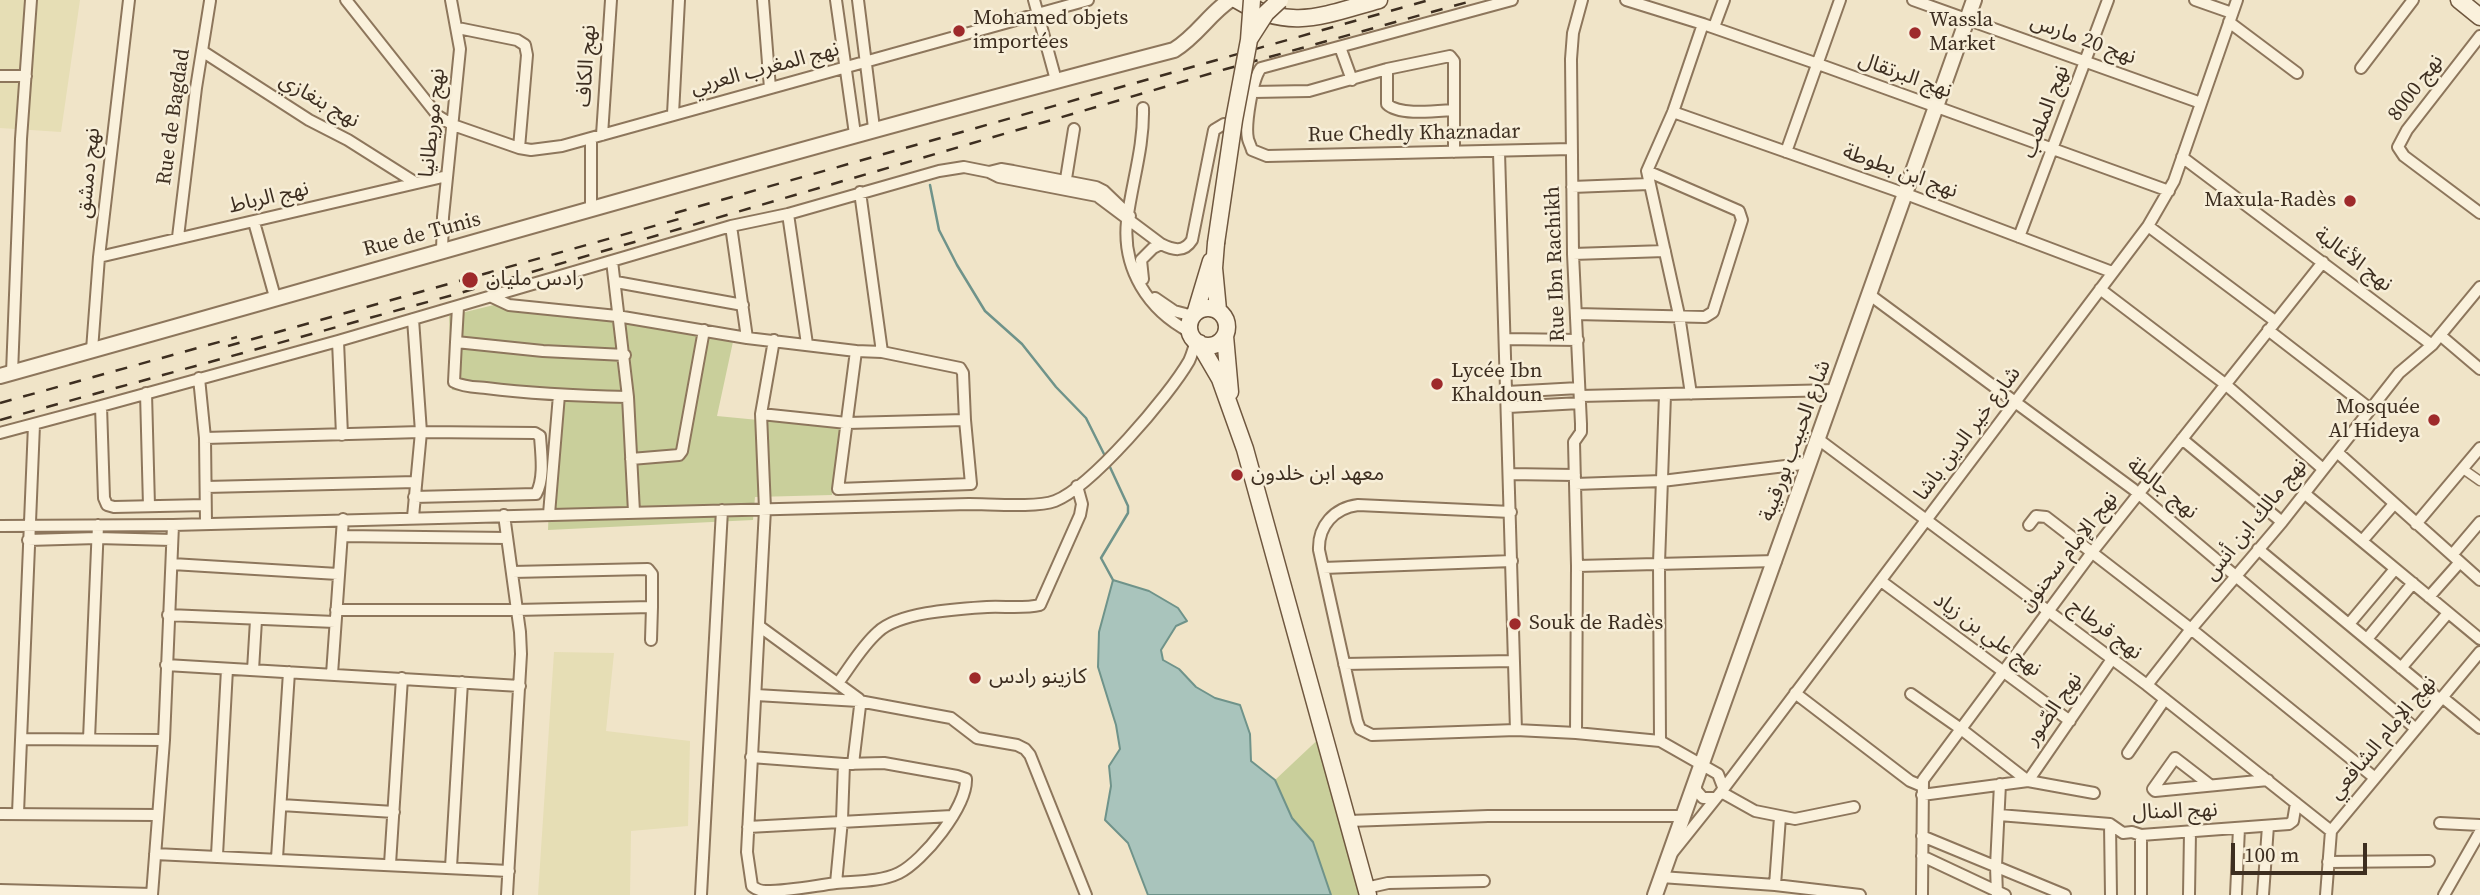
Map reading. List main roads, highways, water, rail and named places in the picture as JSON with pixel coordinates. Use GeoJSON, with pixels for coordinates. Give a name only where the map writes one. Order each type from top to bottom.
{"type":"FeatureCollection","features":[{"type":"Feature","properties":{"kind":"main road"},"geometry":{"type":"LineString","coordinates":[[1237,0],[1269,16],[1293,19],[1325,15],[1379,0]]}},
{"type":"Feature","properties":{"kind":"main road"},"geometry":{"type":"LineString","coordinates":[[1252,0],[1249,40],[1215,249],[1203,284],[1195,329],[1232,408],[1367,891]]}},
{"type":"Feature","properties":{"kind":"main road"},"geometry":{"type":"LineString","coordinates":[[1249,40],[1266,13],[1280,0]]}},
{"type":"Feature","properties":{"kind":"main road"},"geometry":{"type":"LineString","coordinates":[[1215,249],[1218,310]]}},
{"type":"Feature","properties":{"kind":"main road"},"geometry":{"type":"LineString","coordinates":[[1195,329],[1210,307],[1218,310],[1227,321],[1225,336],[1232,408]]}},
{"type":"Feature","properties":{"kind":"main road"},"geometry":{"type":"LineString","coordinates":[[1195,329],[1214,345],[1225,336]]}},
{"type":"Feature","properties":{"kind":"water"},"geometry":{"type":"Polygon","coordinates":[[[1113,580],[1149,591],[1178,608],[1187,621],[1176,626],[1161,650],[1163,660],[1179,669],[1196,687],[1215,698],[1240,705],[1250,734],[1251,761],[1275,780],[1292,818],[1313,842],[1331,895],[1148,895],[1128,843],[1105,820],[1111,786],[1109,766],[1120,749],[1116,725],[1098,667],[1099,632],[1113,580]]]}},
{"type":"Feature","properties":{"kind":"waterway"},"geometry":{"type":"LineString","coordinates":[[930,185],[939,230],[985,311],[1022,344],[1056,387],[1086,418],[1105,456]]}},
{"type":"Feature","properties":{"kind":"waterway"},"geometry":{"type":"LineString","coordinates":[[1109,465],[1128,506],[1128,513],[1101,558],[1113,580]]}},
{"type":"Feature","properties":{"kind":"railway"},"geometry":{"type":"LineString","coordinates":[[675,213],[1429,0]]}},
{"type":"Feature","properties":{"kind":"railway"},"geometry":{"type":"LineString","coordinates":[[0,420],[460,293],[1226,69],[1475,0]]}},
{"type":"Feature","properties":{"kind":"railway"},"geometry":{"type":"LineString","coordinates":[[228,346],[686,217]]}},
{"type":"Feature","properties":{"kind":"railway"},"geometry":{"type":"LineString","coordinates":[[0,403],[237,337]]}},
{"type":"Feature","properties":{"kind":"place","name":"Mohamed objets importées"},"geometry":{"type":"Point","coordinates":[959,31]}},
{"type":"Feature","properties":{"kind":"place","name":"Wassla Market"},"geometry":{"type":"Point","coordinates":[1915,33]}},
{"type":"Feature","properties":{"kind":"place","name":"Maxula-Radès"},"geometry":{"type":"Point","coordinates":[2350,201]}},
{"type":"Feature","properties":{"kind":"place","name":"رادس مليان"},"geometry":{"type":"Point","coordinates":[470,280]}},
{"type":"Feature","properties":{"kind":"place","name":"Lycée Ibn Khaldoun"},"geometry":{"type":"Point","coordinates":[1437,384]}},
{"type":"Feature","properties":{"kind":"place","name":"Mosquée Al Hideya"},"geometry":{"type":"Point","coordinates":[2434,420]}},
{"type":"Feature","properties":{"kind":"place","name":"معهد ابن خلدون"},"geometry":{"type":"Point","coordinates":[1237,475]}},
{"type":"Feature","properties":{"kind":"place","name":"Souk de Radès"},"geometry":{"type":"Point","coordinates":[1515,624]}},
{"type":"Feature","properties":{"kind":"place","name":"كازينو رادس"},"geometry":{"type":"Point","coordinates":[975,678]}}]}
